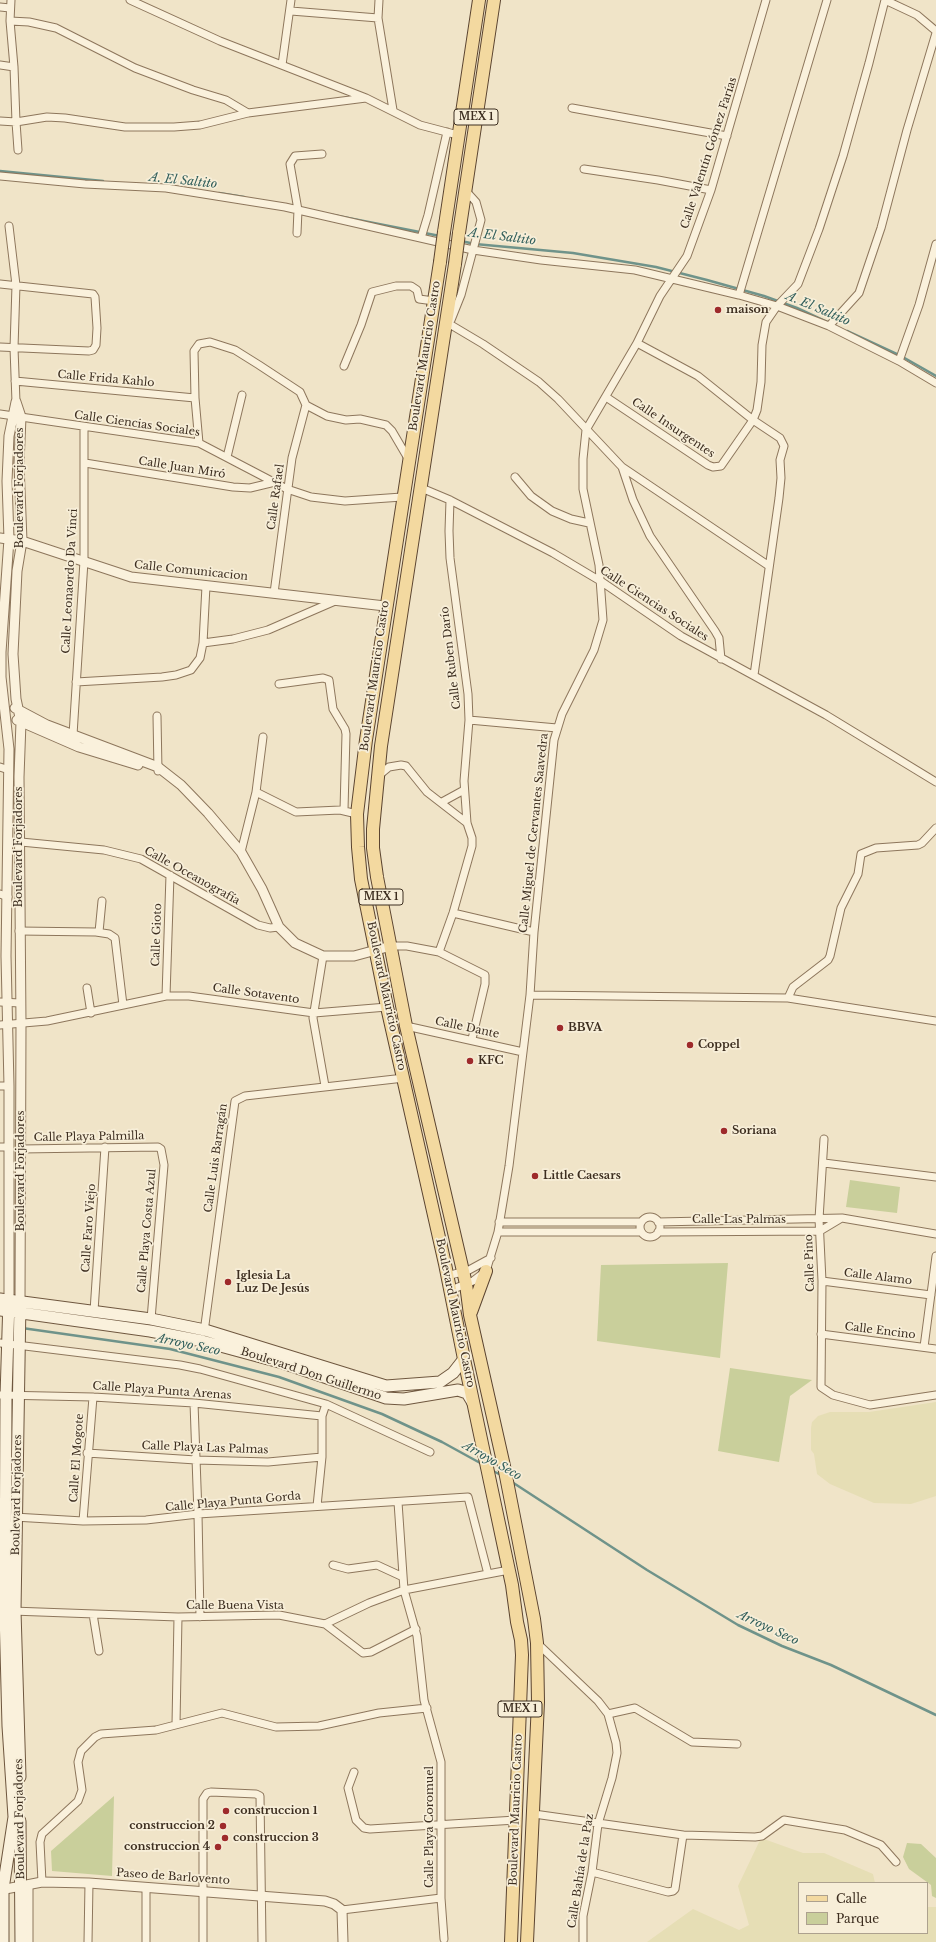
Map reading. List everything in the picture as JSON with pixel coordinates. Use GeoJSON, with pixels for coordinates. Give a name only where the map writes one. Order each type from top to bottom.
{"type":"FeatureCollection","features":[{"type":"Feature","properties":{"kind":"main road","name":"Boulevard Mauricio Castro"},"geometry":{"type":"LineString","coordinates":[[479,0],[452,134],[440,262],[385,606],[357,814],[361,879],[387,1007],[448,1276],[464,1359],[491,1479],[509,1570],[522,1655],[512,1942]]}},
{"type":"Feature","properties":{"kind":"main road","name":"Boulevard Mauricio Castro"},"geometry":{"type":"LineString","coordinates":[[494,0],[447,323],[419,487],[378,776],[373,848],[377,877],[406,1026],[464,1278],[470,1315],[510,1492],[531,1597],[537,1643],[538,1702],[527,1942]]}},
{"type":"Feature","properties":{"kind":"main road"},"geometry":{"type":"LineString","coordinates":[[470,1315],[486,1271]]}},
{"type":"Feature","properties":{"kind":"main road","name":"Boulevard Don Guillermo"},"geometry":{"type":"LineString","coordinates":[[11,1308],[150,1331],[204,1336],[386,1386],[440,1382],[453,1373],[464,1359]]}},
{"type":"Feature","properties":{"kind":"main road","name":"Boulevard Don Guillermo"},"geometry":{"type":"LineString","coordinates":[[11,1308],[94,1311],[151,1319],[380,1396],[404,1399],[458,1390],[467,1393],[474,1404]]}},
{"type":"Feature","properties":{"kind":"main road","name":"Boulevard Forjadores"},"geometry":{"type":"LineString","coordinates":[[11,1308],[10,1341],[3,1396],[2,1551],[20,1793],[25,1885],[21,1942]]}},
{"type":"Feature","properties":{"kind":"main road","name":"Boulevard Forjadores"},"geometry":{"type":"LineString","coordinates":[[3,1942],[2,1890],[14,1818],[4,1726],[6,1611],[16,1518],[18,1396],[10,1341]]}},
{"type":"Feature","properties":{"kind":"street"},"geometry":{"type":"LineString","coordinates":[[130,0],[184,26],[366,98],[393,110],[420,125],[452,134],[421,238]]}},
{"type":"Feature","properties":{"kind":"street"},"geometry":{"type":"LineString","coordinates":[[282,65],[291,11],[291,0]]}},
{"type":"Feature","properties":{"kind":"street"},"geometry":{"type":"LineString","coordinates":[[379,0],[378,18],[393,110]]}},
{"type":"Feature","properties":{"kind":"street","name":"Calle Valentín Gómez Farías"},"geometry":{"type":"LineString","coordinates":[[586,430],[637,343],[660,296],[687,256],[711,190],[766,0]]}},
{"type":"Feature","properties":{"kind":"street"},"geometry":{"type":"LineString","coordinates":[[739,295],[827,0]]}},
{"type":"Feature","properties":{"kind":"street"},"geometry":{"type":"LineString","coordinates":[[829,326],[859,293],[881,228],[907,130],[936,32],[918,15],[885,0]]}},
{"type":"Feature","properties":{"kind":"street","name":"Calle Insurgentes"},"geometry":{"type":"LineString","coordinates":[[606,397],[712,468],[721,466],[753,420],[757,410],[761,382],[763,333],[766,322],[777,306],[798,284],[819,229],[847,142],[885,0]]}},
{"type":"Feature","properties":{"kind":"street"},"geometry":{"type":"LineString","coordinates":[[0,7],[11,4],[10,21],[18,150]]}},
{"type":"Feature","properties":{"kind":"street"},"geometry":{"type":"LineString","coordinates":[[291,11],[378,18]]}},
{"type":"Feature","properties":{"kind":"street"},"geometry":{"type":"LineString","coordinates":[[10,21],[29,22],[56,28],[135,68],[193,90],[226,100],[248,113]]}},
{"type":"Feature","properties":{"kind":"street"},"geometry":{"type":"LineString","coordinates":[[0,66],[14,67]]}},
{"type":"Feature","properties":{"kind":"street"},"geometry":{"type":"LineString","coordinates":[[0,121],[16,122],[59,118],[125,127],[174,128],[200,126],[248,113],[366,98]]}},
{"type":"Feature","properties":{"kind":"street"},"geometry":{"type":"LineString","coordinates":[[572,108],[727,136]]}},
{"type":"Feature","properties":{"kind":"street"},"geometry":{"type":"LineString","coordinates":[[297,233],[298,210],[290,164],[292,159],[301,154],[322,154]]}},
{"type":"Feature","properties":{"kind":"street"},"geometry":{"type":"LineString","coordinates":[[584,169],[658,180],[711,190]]}},
{"type":"Feature","properties":{"kind":"street"},"geometry":{"type":"LineString","coordinates":[[0,176],[85,184],[166,188],[298,210],[474,250],[541,260],[635,270],[739,295],[777,306],[829,326],[899,361],[936,383]]}},
{"type":"Feature","properties":{"kind":"street"},"geometry":{"type":"LineString","coordinates":[[466,191],[476,202],[481,220],[461,295],[447,323],[483,344],[540,382],[622,467],[769,566]]}},
{"type":"Feature","properties":{"kind":"street","name":"Boulevard Forjadores"},"geometry":{"type":"LineString","coordinates":[[9,226],[16,285],[14,348],[22,541],[17,571],[13,673],[21,722],[19,776],[21,842],[19,932],[21,1149],[11,1308]]}},
{"type":"Feature","properties":{"kind":"street"},"geometry":{"type":"LineString","coordinates":[[899,361],[919,305],[936,244]]}},
{"type":"Feature","properties":{"kind":"street"},"geometry":{"type":"LineString","coordinates":[[0,284],[94,294],[96,297],[97,328],[96,344],[93,350],[85,351],[0,347]]}},
{"type":"Feature","properties":{"kind":"street"},"geometry":{"type":"LineString","coordinates":[[344,366],[361,325],[372,292],[396,286],[411,286],[417,290],[419,299],[434,301]]}},
{"type":"Feature","properties":{"kind":"street"},"geometry":{"type":"LineString","coordinates":[[199,443],[195,398],[194,351],[199,344],[210,342],[234,350],[259,365],[300,392],[306,405],[327,416],[340,419],[360,419],[386,425],[392,431],[409,460]]}},
{"type":"Feature","properties":{"kind":"street"},"geometry":{"type":"LineString","coordinates":[[637,343],[698,376],[753,420],[780,438],[784,446],[780,460],[781,478],[754,676]]}},
{"type":"Feature","properties":{"kind":"street","name":"Calle Frida Kahlo"},"geometry":{"type":"LineString","coordinates":[[15,382],[195,398]]}},
{"type":"Feature","properties":{"kind":"street"},"geometry":{"type":"LineString","coordinates":[[227,457],[242,395]]}},
{"type":"Feature","properties":{"kind":"street","name":"Calle Rafael"},"geometry":{"type":"LineString","coordinates":[[274,593],[296,437],[306,405]]}},
{"type":"Feature","properties":{"kind":"street","name":"Calle Ciencias Sociales"},"geometry":{"type":"LineString","coordinates":[[0,414],[199,443],[288,489],[311,497],[345,502],[402,497]]}},
{"type":"Feature","properties":{"kind":"street","name":"Boulevard Forjadores"},"geometry":{"type":"LineString","coordinates":[[11,1308],[4,1147],[3,955],[4,895],[9,836],[4,768],[9,733],[2,705],[1,619],[5,538],[3,481],[16,416]]}},
{"type":"Feature","properties":{"kind":"street","name":"Calle Leonaordo Da Vinci"},"geometry":{"type":"LineString","coordinates":[[73,735],[84,561],[84,427]]}},
{"type":"Feature","properties":{"kind":"street","name":"Calle Miguel de Cervantes Saavedra"},"geometry":{"type":"LineString","coordinates":[[486,1271],[498,1232],[507,1181],[530,995],[534,932],[557,728],[599,636],[603,609],[602,582],[585,503],[583,476],[586,430]]}},
{"type":"Feature","properties":{"kind":"street","name":"Calle Juan Miró"},"geometry":{"type":"LineString","coordinates":[[85,463],[233,487],[250,488],[275,482]]}},
{"type":"Feature","properties":{"kind":"street"},"geometry":{"type":"LineString","coordinates":[[622,467],[633,500],[650,536],[719,638],[721,659]]}},
{"type":"Feature","properties":{"kind":"street"},"geometry":{"type":"LineString","coordinates":[[515,477],[531,496],[552,511],[571,519],[589,523]]}},
{"type":"Feature","properties":{"kind":"street","name":"Calle Ciencias Sociales"},"geometry":{"type":"LineString","coordinates":[[419,487],[450,500],[473,513],[529,540],[602,582],[680,636],[826,715],[936,782]]}},
{"type":"Feature","properties":{"kind":"street","name":"Calle Ruben Darío"},"geometry":{"type":"LineString","coordinates":[[439,952],[453,913],[471,853],[472,838],[467,823],[464,790],[469,720],[468,694],[450,550],[450,500]]}},
{"type":"Feature","properties":{"kind":"street","name":"Calle Comunicacion"},"geometry":{"type":"LineString","coordinates":[[5,538],[22,541],[84,561],[118,574],[131,577],[385,606]]}},
{"type":"Feature","properties":{"kind":"street"},"geometry":{"type":"LineString","coordinates":[[76,682],[162,677],[185,672],[196,665],[200,658],[203,643],[206,586]]}},
{"type":"Feature","properties":{"kind":"street"},"geometry":{"type":"LineString","coordinates":[[203,643],[233,639],[262,632],[336,601]]}},
{"type":"Feature","properties":{"kind":"street"},"geometry":{"type":"LineString","coordinates":[[1,619],[14,623]]}},
{"type":"Feature","properties":{"kind":"street"},"geometry":{"type":"LineString","coordinates":[[279,684],[323,678],[329,680],[333,709],[345,729],[346,734],[344,810]]}},
{"type":"Feature","properties":{"kind":"street"},"geometry":{"type":"LineString","coordinates":[[2,705],[18,710],[47,725],[170,775],[199,803],[241,852],[262,889],[279,927],[295,943],[323,956],[354,956],[391,946],[406,946],[439,952],[485,975],[485,984],[472,1039]]}},
{"type":"Feature","properties":{"kind":"street"},"geometry":{"type":"LineString","coordinates":[[2,705],[21,722],[79,747],[158,769]]}},
{"type":"Feature","properties":{"kind":"street"},"geometry":{"type":"LineString","coordinates":[[157,716],[158,769]]}},
{"type":"Feature","properties":{"kind":"street"},"geometry":{"type":"LineString","coordinates":[[469,720],[557,728]]}},
{"type":"Feature","properties":{"kind":"street"},"geometry":{"type":"LineString","coordinates":[[241,852],[256,792],[263,737]]}},
{"type":"Feature","properties":{"kind":"street"},"geometry":{"type":"LineString","coordinates":[[378,776],[389,767],[401,765],[406,766],[422,786],[467,823]]}},
{"type":"Feature","properties":{"kind":"street"},"geometry":{"type":"LineString","coordinates":[[442,802],[464,790]]}},
{"type":"Feature","properties":{"kind":"street"},"geometry":{"type":"LineString","coordinates":[[256,792],[296,812],[344,810],[357,814]]}},
{"type":"Feature","properties":{"kind":"street"},"geometry":{"type":"LineString","coordinates":[[788,998],[793,987],[828,960],[841,908],[858,874],[861,854],[876,848],[918,845],[922,843],[936,828]]}},
{"type":"Feature","properties":{"kind":"street"},"geometry":{"type":"LineString","coordinates":[[0,833],[9,836]]}},
{"type":"Feature","properties":{"kind":"street","name":"Calle Oceanografía"},"geometry":{"type":"LineString","coordinates":[[21,842],[67,845],[124,854],[141,859],[258,925],[270,928],[279,927]]}},
{"type":"Feature","properties":{"kind":"street","name":"Calle Gioto"},"geometry":{"type":"LineString","coordinates":[[166,996],[170,875]]}},
{"type":"Feature","properties":{"kind":"street"},"geometry":{"type":"LineString","coordinates":[[99,932],[102,901]]}},
{"type":"Feature","properties":{"kind":"street"},"geometry":{"type":"LineString","coordinates":[[453,913],[534,932]]}},
{"type":"Feature","properties":{"kind":"street"},"geometry":{"type":"LineString","coordinates":[[19,932],[99,932],[109,934],[115,938],[123,1005]]}},
{"type":"Feature","properties":{"kind":"street"},"geometry":{"type":"LineString","coordinates":[[323,956],[313,1022],[325,1086]]}},
{"type":"Feature","properties":{"kind":"street"},"geometry":{"type":"LineString","coordinates":[[88,988],[91,1013]]}},
{"type":"Feature","properties":{"kind":"street"},"geometry":{"type":"LineString","coordinates":[[530,995],[788,998],[936,1021]]}},
{"type":"Feature","properties":{"kind":"street","name":"Calle Sotavento"},"geometry":{"type":"LineString","coordinates":[[4,1025],[47,1021],[91,1013],[166,996],[189,996],[314,1013],[387,1007]]}},
{"type":"Feature","properties":{"kind":"street"},"geometry":{"type":"LineString","coordinates":[[4,1002],[20,1003]]}},
{"type":"Feature","properties":{"kind":"street","name":"Calle Dante"},"geometry":{"type":"LineString","coordinates":[[406,1026],[472,1039],[523,1052]]}},
{"type":"Feature","properties":{"kind":"street","name":"Calle Luis Barragán"},"geometry":{"type":"LineString","coordinates":[[204,1336],[232,1105],[234,1101],[246,1096],[404,1078]]}},
{"type":"Feature","properties":{"kind":"street","name":"Calle Pino"},"geometry":{"type":"LineString","coordinates":[[824,1140],[824,1163],[819,1219],[822,1281],[821,1387],[833,1395],[870,1405],[936,1395]]}},
{"type":"Feature","properties":{"kind":"street","name":"Calle Playa Palmilla"},"geometry":{"type":"LineString","coordinates":[[21,1149],[158,1147]]}},
{"type":"Feature","properties":{"kind":"street","name":"Calle Playa Costa Azul"},"geometry":{"type":"LineString","coordinates":[[151,1319],[164,1165],[163,1152],[158,1147]]}},
{"type":"Feature","properties":{"kind":"street","name":"Calle Faro Viejo"},"geometry":{"type":"LineString","coordinates":[[94,1311],[105,1148]]}},
{"type":"Feature","properties":{"kind":"street"},"geometry":{"type":"LineString","coordinates":[[824,1163],[936,1178]]}},
{"type":"Feature","properties":{"kind":"street"},"geometry":{"type":"LineString","coordinates":[[498,1232],[641,1232],[648,1237],[654,1236],[660,1227],[658,1222],[650,1218],[641,1222],[499,1222]]}},
{"type":"Feature","properties":{"kind":"street"},"geometry":{"type":"LineString","coordinates":[[820,1231],[842,1218]]}},
{"type":"Feature","properties":{"kind":"street","name":"Calle Las Palmas"},"geometry":{"type":"LineString","coordinates":[[658,1222],[842,1218],[936,1234]]}},
{"type":"Feature","properties":{"kind":"street"},"geometry":{"type":"LineString","coordinates":[[641,1222],[641,1232]]}},
{"type":"Feature","properties":{"kind":"street","name":"Calle Las Palmas"},"geometry":{"type":"LineString","coordinates":[[658,1232],[820,1231]]}},
{"type":"Feature","properties":{"kind":"street"},"geometry":{"type":"LineString","coordinates":[[924,1347],[936,1256]]}},
{"type":"Feature","properties":{"kind":"street"},"geometry":{"type":"LineString","coordinates":[[451,1290],[464,1278],[491,1258]]}},
{"type":"Feature","properties":{"kind":"street"},"geometry":{"type":"LineString","coordinates":[[448,1276],[464,1278],[486,1271]]}},
{"type":"Feature","properties":{"kind":"street","name":"Calle Alamo"},"geometry":{"type":"LineString","coordinates":[[822,1281],[931,1295]]}},
{"type":"Feature","properties":{"kind":"street","name":"Calle Encino"},"geometry":{"type":"LineString","coordinates":[[821,1334],[936,1349]]}},
{"type":"Feature","properties":{"kind":"street"},"geometry":{"type":"LineString","coordinates":[[10,1341],[180,1365],[326,1404],[430,1452]]}},
{"type":"Feature","properties":{"kind":"street","name":"Calle Playa Punta Arenas"},"geometry":{"type":"LineString","coordinates":[[3,1396],[93,1397],[194,1403],[322,1416]]}},
{"type":"Feature","properties":{"kind":"street","name":"Calle El Mogote"},"geometry":{"type":"LineString","coordinates":[[83,1521],[87,1454],[93,1397]]}},
{"type":"Feature","properties":{"kind":"street"},"geometry":{"type":"LineString","coordinates":[[194,1403],[200,1617]]}},
{"type":"Feature","properties":{"kind":"street"},"geometry":{"type":"LineString","coordinates":[[317,1506],[322,1457],[322,1416],[326,1404]]}},
{"type":"Feature","properties":{"kind":"street","name":"Calle Playa Las Palmas"},"geometry":{"type":"LineString","coordinates":[[87,1454],[268,1462],[322,1457]]}},
{"type":"Feature","properties":{"kind":"street","name":"Calle Playa Punta Gorda"},"geometry":{"type":"LineString","coordinates":[[2,1515],[16,1518],[83,1521],[156,1520],[198,1514],[468,1497],[488,1574]]}},
{"type":"Feature","properties":{"kind":"street","name":"Calle Playa Coromuel"},"geometry":{"type":"LineString","coordinates":[[398,1502],[404,1590],[416,1629],[427,1708],[441,1762],[441,1898],[444,1939]]}},
{"type":"Feature","properties":{"kind":"street"},"geometry":{"type":"LineString","coordinates":[[333,1565],[348,1569],[377,1565],[403,1577]]}},
{"type":"Feature","properties":{"kind":"street"},"geometry":{"type":"LineString","coordinates":[[416,1629],[371,1652],[362,1653],[325,1624],[369,1603],[404,1590],[509,1570]]}},
{"type":"Feature","properties":{"kind":"street","name":"Calle Buena Vista"},"geometry":{"type":"LineString","coordinates":[[6,1611],[178,1617],[279,1615],[325,1624]]}},
{"type":"Feature","properties":{"kind":"street"},"geometry":{"type":"LineString","coordinates":[[93,1614],[99,1651]]}},
{"type":"Feature","properties":{"kind":"street"},"geometry":{"type":"LineString","coordinates":[[176,1724],[178,1617]]}},
{"type":"Feature","properties":{"kind":"street","name":"Calle Bahía de la Paz"},"geometry":{"type":"LineString","coordinates":[[537,1643],[584,1686],[608,1714],[616,1743],[617,1754],[612,1778],[598,1824],[592,1872],[583,1916],[583,1942]]}},
{"type":"Feature","properties":{"kind":"street"},"geometry":{"type":"LineString","coordinates":[[42,1882],[40,1842],[46,1829],[78,1802],[82,1790],[78,1762],[81,1751],[95,1737],[101,1734],[148,1731],[222,1713],[276,1727],[319,1726],[379,1713],[427,1708]]}},
{"type":"Feature","properties":{"kind":"street"},"geometry":{"type":"LineString","coordinates":[[608,1714],[635,1708],[692,1742],[737,1744]]}},
{"type":"Feature","properties":{"kind":"street"},"geometry":{"type":"LineString","coordinates":[[354,1772],[348,1788],[356,1820],[364,1828],[441,1826],[516,1820]]}},
{"type":"Feature","properties":{"kind":"street"},"geometry":{"type":"LineString","coordinates":[[203,1942],[203,1799],[204,1796],[211,1792],[256,1794],[261,1798],[262,1942]]}},
{"type":"Feature","properties":{"kind":"street"},"geometry":{"type":"LineString","coordinates":[[534,1814],[683,1835],[755,1837],[768,1832],[784,1820],[845,1830],[881,1845],[896,1862]]}},
{"type":"Feature","properties":{"kind":"street"},"geometry":{"type":"LineString","coordinates":[[592,1872],[668,1892],[673,1891],[675,1889],[683,1835]]}},
{"type":"Feature","properties":{"kind":"street","name":"Paseo de Barlovento"},"geometry":{"type":"LineString","coordinates":[[2,1890],[42,1882],[89,1883],[325,1901],[334,1904],[342,1910]]}},
{"type":"Feature","properties":{"kind":"street"},"geometry":{"type":"LineString","coordinates":[[88,1942],[89,1883]]}},
{"type":"Feature","properties":{"kind":"street"},"geometry":{"type":"LineString","coordinates":[[25,1885],[29,1942]]}},
{"type":"Feature","properties":{"kind":"street"},"geometry":{"type":"LineString","coordinates":[[146,1887],[146,1942]]}},
{"type":"Feature","properties":{"kind":"street"},"geometry":{"type":"LineString","coordinates":[[343,1942],[342,1910],[441,1898]]}},
{"type":"Feature","properties":{"kind":"shaded area"},"geometry":{"type":"Polygon","coordinates":[[[936,1402],[936,1496],[911,1504],[874,1503],[830,1484],[817,1474],[814,1454],[811,1450],[811,1428],[812,1422],[818,1416],[830,1412],[869,1412],[936,1402]]]}},
{"type":"Feature","properties":{"kind":"shaded area"},"geometry":{"type":"Polygon","coordinates":[[[761,1838],[803,1853],[824,1853],[873,1874],[875,1882],[798,1882],[798,1934],[928,1934],[928,1907],[936,1907],[936,1942],[647,1942],[693,1909],[739,1930],[749,1925],[738,1886],[761,1838]]]}},
{"type":"Feature","properties":{"kind":"green space"},"geometry":{"type":"Polygon","coordinates":[[[850,1180],[900,1187],[897,1213],[846,1207],[850,1180]]]}},
{"type":"Feature","properties":{"kind":"green space"},"geometry":{"type":"Polygon","coordinates":[[[728,1263],[720,1358],[597,1341],[601,1265],[728,1263]]]}},
{"type":"Feature","properties":{"kind":"green space"},"geometry":{"type":"Polygon","coordinates":[[[730,1368],[812,1380],[790,1396],[779,1462],[718,1451],[730,1368]]]}},
{"type":"Feature","properties":{"kind":"green space"},"geometry":{"type":"Polygon","coordinates":[[[114,1796],[112,1876],[52,1871],[51,1851],[114,1796]]]}},
{"type":"Feature","properties":{"kind":"green space"},"geometry":{"type":"Polygon","coordinates":[[[907,1843],[921,1844],[936,1858],[936,1898],[932,1896],[931,1885],[909,1869],[903,1857],[907,1843]]]}},
{"type":"Feature","properties":{"kind":"waterway","name":"A. El Saltito"},"geometry":{"type":"LineString","coordinates":[[0,171],[103,181]]}},
{"type":"Feature","properties":{"kind":"waterway","name":"A. El Saltito"},"geometry":{"type":"LineString","coordinates":[[219,193],[244,197]]}},
{"type":"Feature","properties":{"kind":"waterway","name":"A. El Saltito"},"geometry":{"type":"LineString","coordinates":[[333,215],[440,236]]}},
{"type":"Feature","properties":{"kind":"waterway","name":"A. El Saltito"},"geometry":{"type":"LineString","coordinates":[[461,241],[475,244],[573,253],[656,267],[764,296],[797,308],[827,322]]}},
{"type":"Feature","properties":{"kind":"waterway","name":"A. El Saltito"},"geometry":{"type":"LineString","coordinates":[[847,331],[901,356],[936,376]]}},
{"type":"Feature","properties":{"kind":"waterway","name":"Arroyo Seco"},"geometry":{"type":"LineString","coordinates":[[22,1328],[170,1349],[279,1377],[382,1414],[442,1442],[482,1464]]}},
{"type":"Feature","properties":{"kind":"waterway","name":"Arroyo Seco"},"geometry":{"type":"LineString","coordinates":[[491,1470],[503,1476]]}},
{"type":"Feature","properties":{"kind":"waterway","name":"Arroyo Seco"},"geometry":{"type":"LineString","coordinates":[[512,1482],[647,1570],[738,1625],[782,1646],[831,1665],[936,1715]]}},
{"type":"Feature","properties":{"kind":"place","name":"maison"},"geometry":{"type":"Point","coordinates":[718,310]}},
{"type":"Feature","properties":{"kind":"place","name":"BBVA"},"geometry":{"type":"Point","coordinates":[560,1028]}},
{"type":"Feature","properties":{"kind":"place","name":"Coppel"},"geometry":{"type":"Point","coordinates":[690,1045]}},
{"type":"Feature","properties":{"kind":"place","name":"KFC"},"geometry":{"type":"Point","coordinates":[470,1061]}},
{"type":"Feature","properties":{"kind":"place","name":"Soriana"},"geometry":{"type":"Point","coordinates":[724,1131]}},
{"type":"Feature","properties":{"kind":"place","name":"Little Caesars"},"geometry":{"type":"Point","coordinates":[535,1176]}},
{"type":"Feature","properties":{"kind":"place","name":"Iglesia La Luz De Jesús"},"geometry":{"type":"Point","coordinates":[228,1282]}},
{"type":"Feature","properties":{"kind":"place","name":"construccion 1"},"geometry":{"type":"Point","coordinates":[226,1811]}},
{"type":"Feature","properties":{"kind":"place","name":"construccion 2"},"geometry":{"type":"Point","coordinates":[223,1826]}},
{"type":"Feature","properties":{"kind":"place","name":"construccion 3"},"geometry":{"type":"Point","coordinates":[225,1838]}},
{"type":"Feature","properties":{"kind":"place","name":"construccion 4"},"geometry":{"type":"Point","coordinates":[218,1847]}}]}
